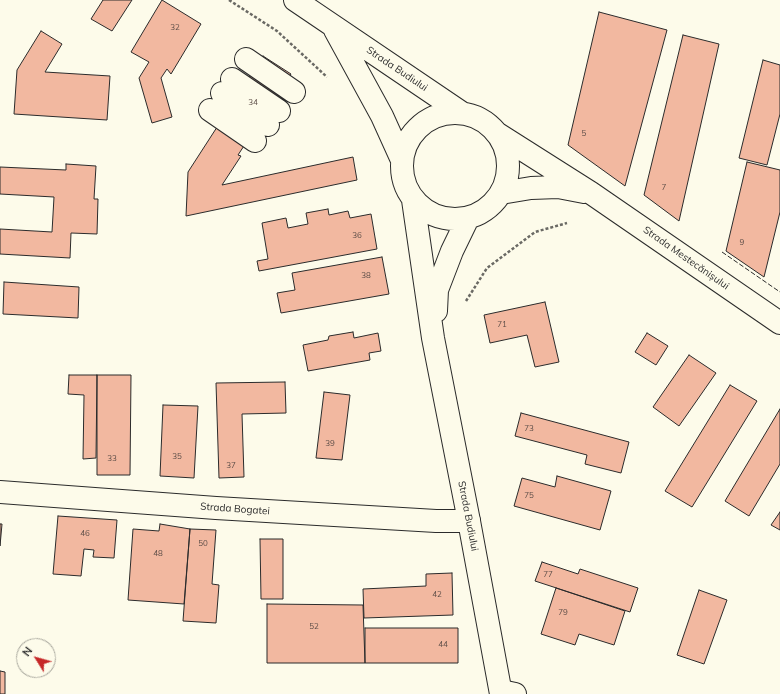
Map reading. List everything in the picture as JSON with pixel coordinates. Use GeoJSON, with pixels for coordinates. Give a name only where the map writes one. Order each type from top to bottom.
{"type":"FeatureCollection","features":[{"type":"Feature","properties":{"kind":"main road","name":"Strada Budiului"},"geometry":{"type":"LineString","coordinates":[[295,0],[462,113]]}},
{"type":"Feature","properties":{"kind":"main road","name":"Strada Budiului"},"geometry":{"type":"LineString","coordinates":[[332,25],[382,116],[401,158]]}},
{"type":"Feature","properties":{"kind":"main road"},"geometry":{"type":"LineString","coordinates":[[246,59],[294,92]]}},
{"type":"Feature","properties":{"kind":"main road"},"geometry":{"type":"LineString","coordinates":[[267,126],[221,94],[267,126]]}},
{"type":"Feature","properties":{"kind":"main road"},"geometry":{"type":"LineString","coordinates":[[462,113],[482,119],[498,134],[507,152],[508,173],[501,193],[487,209],[468,218],[448,220],[428,213],[413,200],[402,180],[401,158],[408,139],[422,123],[441,114],[462,113]]}},
{"type":"Feature","properties":{"kind":"main road","name":"Strada Mestecănișului"},"geometry":{"type":"LineString","coordinates":[[498,134],[591,193],[780,323]]}},
{"type":"Feature","properties":{"kind":"main road","name":"Strada Mestecănișului"},"geometry":{"type":"LineString","coordinates":[[501,193],[531,188],[558,188],[591,193]]}},
{"type":"Feature","properties":{"kind":"main road","name":"Strada Budiului"},"geometry":{"type":"LineString","coordinates":[[413,200],[433,338],[505,693]]}},
{"type":"Feature","properties":{"kind":"main road","name":"Strada Budiului"},"geometry":{"type":"LineString","coordinates":[[433,338],[437,290],[452,251],[468,218]]}},
{"type":"Feature","properties":{"kind":"main road","name":"Strada Bogatei"},"geometry":{"type":"LineString","coordinates":[[0,492],[231,509],[436,521],[469,521]]}},
{"type":"Feature","properties":{"kind":"path"},"geometry":{"type":"LineString","coordinates":[[229,0],[278,32],[332,82]]}},
{"type":"Feature","properties":{"kind":"path"},"geometry":{"type":"LineString","coordinates":[[465,304],[487,268],[535,232],[566,223]]}},
{"type":"Feature","properties":{"kind":"building"},"geometry":{"type":"Polygon","coordinates":[[[103,0],[132,0],[112,31],[91,19],[103,0]]]}},
{"type":"Feature","properties":{"kind":"building"},"geometry":{"type":"Polygon","coordinates":[[[162,0],[201,24],[171,74],[167,69],[161,78],[172,117],[152,123],[139,78],[149,62],[131,52],[162,0]]]}},
{"type":"Feature","properties":{"kind":"building"},"geometry":{"type":"Polygon","coordinates":[[[599,12],[667,30],[625,186],[568,145],[599,12]]]}},
{"type":"Feature","properties":{"kind":"building"},"geometry":{"type":"Polygon","coordinates":[[[41,31],[62,44],[45,72],[110,76],[107,120],[14,114],[17,70],[41,31]]]}},
{"type":"Feature","properties":{"kind":"building"},"geometry":{"type":"Polygon","coordinates":[[[683,35],[719,44],[679,221],[644,195],[683,35]]]}},
{"type":"Feature","properties":{"kind":"building"},"geometry":{"type":"Polygon","coordinates":[[[263,56],[291,74],[238,155],[241,156],[222,185],[353,157],[357,180],[186,216],[188,172],[263,56]]]}},
{"type":"Feature","properties":{"kind":"building"},"geometry":{"type":"Polygon","coordinates":[[[763,60],[780,65],[780,114],[767,165],[739,158],[763,60]]]}},
{"type":"Feature","properties":{"kind":"building"},"geometry":{"type":"Polygon","coordinates":[[[747,162],[780,170],[780,212],[764,277],[726,251],[747,162]]]}},
{"type":"Feature","properties":{"kind":"building"},"geometry":{"type":"Polygon","coordinates":[[[66,164],[96,166],[94,199],[98,199],[97,234],[71,233],[70,258],[0,254],[0,229],[52,232],[54,197],[0,194],[0,167],[66,170],[66,164]]]}},
{"type":"Feature","properties":{"kind":"building"},"geometry":{"type":"Polygon","coordinates":[[[328,209],[329,215],[348,211],[350,218],[371,214],[377,249],[259,271],[257,261],[268,259],[262,223],[286,218],[288,228],[308,224],[306,213],[328,209]]]}},
{"type":"Feature","properties":{"kind":"building"},"geometry":{"type":"Polygon","coordinates":[[[382,257],[389,294],[281,313],[277,293],[295,290],[292,273],[382,257]]]}},
{"type":"Feature","properties":{"kind":"building"},"geometry":{"type":"Polygon","coordinates":[[[4,282],[79,287],[78,318],[3,314],[4,282]]]}},
{"type":"Feature","properties":{"kind":"building"},"geometry":{"type":"Polygon","coordinates":[[[545,302],[559,362],[535,367],[527,335],[490,343],[484,315],[545,302]]]}},
{"type":"Feature","properties":{"kind":"building"},"geometry":{"type":"Polygon","coordinates":[[[353,332],[354,338],[378,333],[381,351],[369,353],[370,360],[308,371],[303,345],[328,340],[329,336],[353,332]]]}},
{"type":"Feature","properties":{"kind":"building"},"geometry":{"type":"Polygon","coordinates":[[[647,333],[668,346],[656,365],[635,352],[647,333]]]}},
{"type":"Feature","properties":{"kind":"building"},"geometry":{"type":"Polygon","coordinates":[[[689,355],[716,373],[679,426],[653,407],[689,355]]]}},
{"type":"Feature","properties":{"kind":"building"},"geometry":{"type":"Polygon","coordinates":[[[69,375],[97,375],[96,458],[83,459],[84,395],[68,394],[69,375]]]}},
{"type":"Feature","properties":{"kind":"building"},"geometry":{"type":"Polygon","coordinates":[[[97,375],[131,375],[130,475],[97,475],[97,375]]]}},
{"type":"Feature","properties":{"kind":"building"},"geometry":{"type":"Polygon","coordinates":[[[285,382],[286,413],[242,414],[244,477],[219,478],[216,383],[285,382]]]}},
{"type":"Feature","properties":{"kind":"building"},"geometry":{"type":"Polygon","coordinates":[[[730,385],[757,401],[692,507],[665,491],[730,385]]]}},
{"type":"Feature","properties":{"kind":"building"},"geometry":{"type":"Polygon","coordinates":[[[324,392],[350,395],[342,460],[316,458],[324,392]]]}},
{"type":"Feature","properties":{"kind":"building"},"geometry":{"type":"Polygon","coordinates":[[[163,405],[198,406],[194,478],[160,476],[163,405]]]}},
{"type":"Feature","properties":{"kind":"building"},"geometry":{"type":"Polygon","coordinates":[[[780,409],[780,464],[749,516],[725,501],[780,409]]]}},
{"type":"Feature","properties":{"kind":"building"},"geometry":{"type":"Polygon","coordinates":[[[521,413],[629,442],[621,473],[585,464],[587,455],[515,436],[521,413]]]}},
{"type":"Feature","properties":{"kind":"building"},"geometry":{"type":"Polygon","coordinates":[[[557,476],[611,491],[600,530],[514,506],[522,478],[555,487],[557,476]]]}},
{"type":"Feature","properties":{"kind":"building"},"geometry":{"type":"Polygon","coordinates":[[[780,512],[780,530],[771,525],[780,512]]]}},
{"type":"Feature","properties":{"kind":"building"},"geometry":{"type":"Polygon","coordinates":[[[58,516],[117,520],[114,558],[93,557],[94,550],[84,549],[81,576],[53,574],[58,516]]]}},
{"type":"Feature","properties":{"kind":"building"},"geometry":{"type":"Polygon","coordinates":[[[0,524],[2,524],[0,546],[0,524]]]}},
{"type":"Feature","properties":{"kind":"building"},"geometry":{"type":"Polygon","coordinates":[[[160,524],[190,529],[184,604],[128,600],[133,529],[159,531],[160,524]]]}},
{"type":"Feature","properties":{"kind":"building"},"geometry":{"type":"Polygon","coordinates":[[[190,529],[216,530],[212,584],[219,585],[216,623],[183,621],[190,529]]]}},
{"type":"Feature","properties":{"kind":"building"},"geometry":{"type":"Polygon","coordinates":[[[260,539],[283,539],[283,599],[261,599],[260,539]]]}},
{"type":"Feature","properties":{"kind":"building"},"geometry":{"type":"Polygon","coordinates":[[[542,562],[578,574],[580,569],[638,588],[630,612],[535,581],[542,562]]]}},
{"type":"Feature","properties":{"kind":"building"},"geometry":{"type":"Polygon","coordinates":[[[452,573],[453,615],[364,618],[363,589],[426,586],[426,574],[452,573]]]}},
{"type":"Feature","properties":{"kind":"building"},"geometry":{"type":"Polygon","coordinates":[[[556,588],[625,611],[614,645],[579,634],[575,645],[541,634],[556,588]]]}},
{"type":"Feature","properties":{"kind":"building"},"geometry":{"type":"Polygon","coordinates":[[[699,590],[727,600],[704,664],[677,655],[699,590]]]}},
{"type":"Feature","properties":{"kind":"building"},"geometry":{"type":"Polygon","coordinates":[[[267,604],[363,605],[365,663],[267,663],[267,604]]]}},
{"type":"Feature","properties":{"kind":"building"},"geometry":{"type":"Polygon","coordinates":[[[365,628],[458,628],[458,663],[365,663],[365,628]]]}},
{"type":"Feature","properties":{"kind":"building"},"geometry":{"type":"Polygon","coordinates":[[[0,671],[5,672],[5,694],[0,694],[0,671]]]}},
{"type":"Feature","properties":{"kind":"fence"},"geometry":{"type":"LineString","coordinates":[[722,252],[780,292]]}}]}
